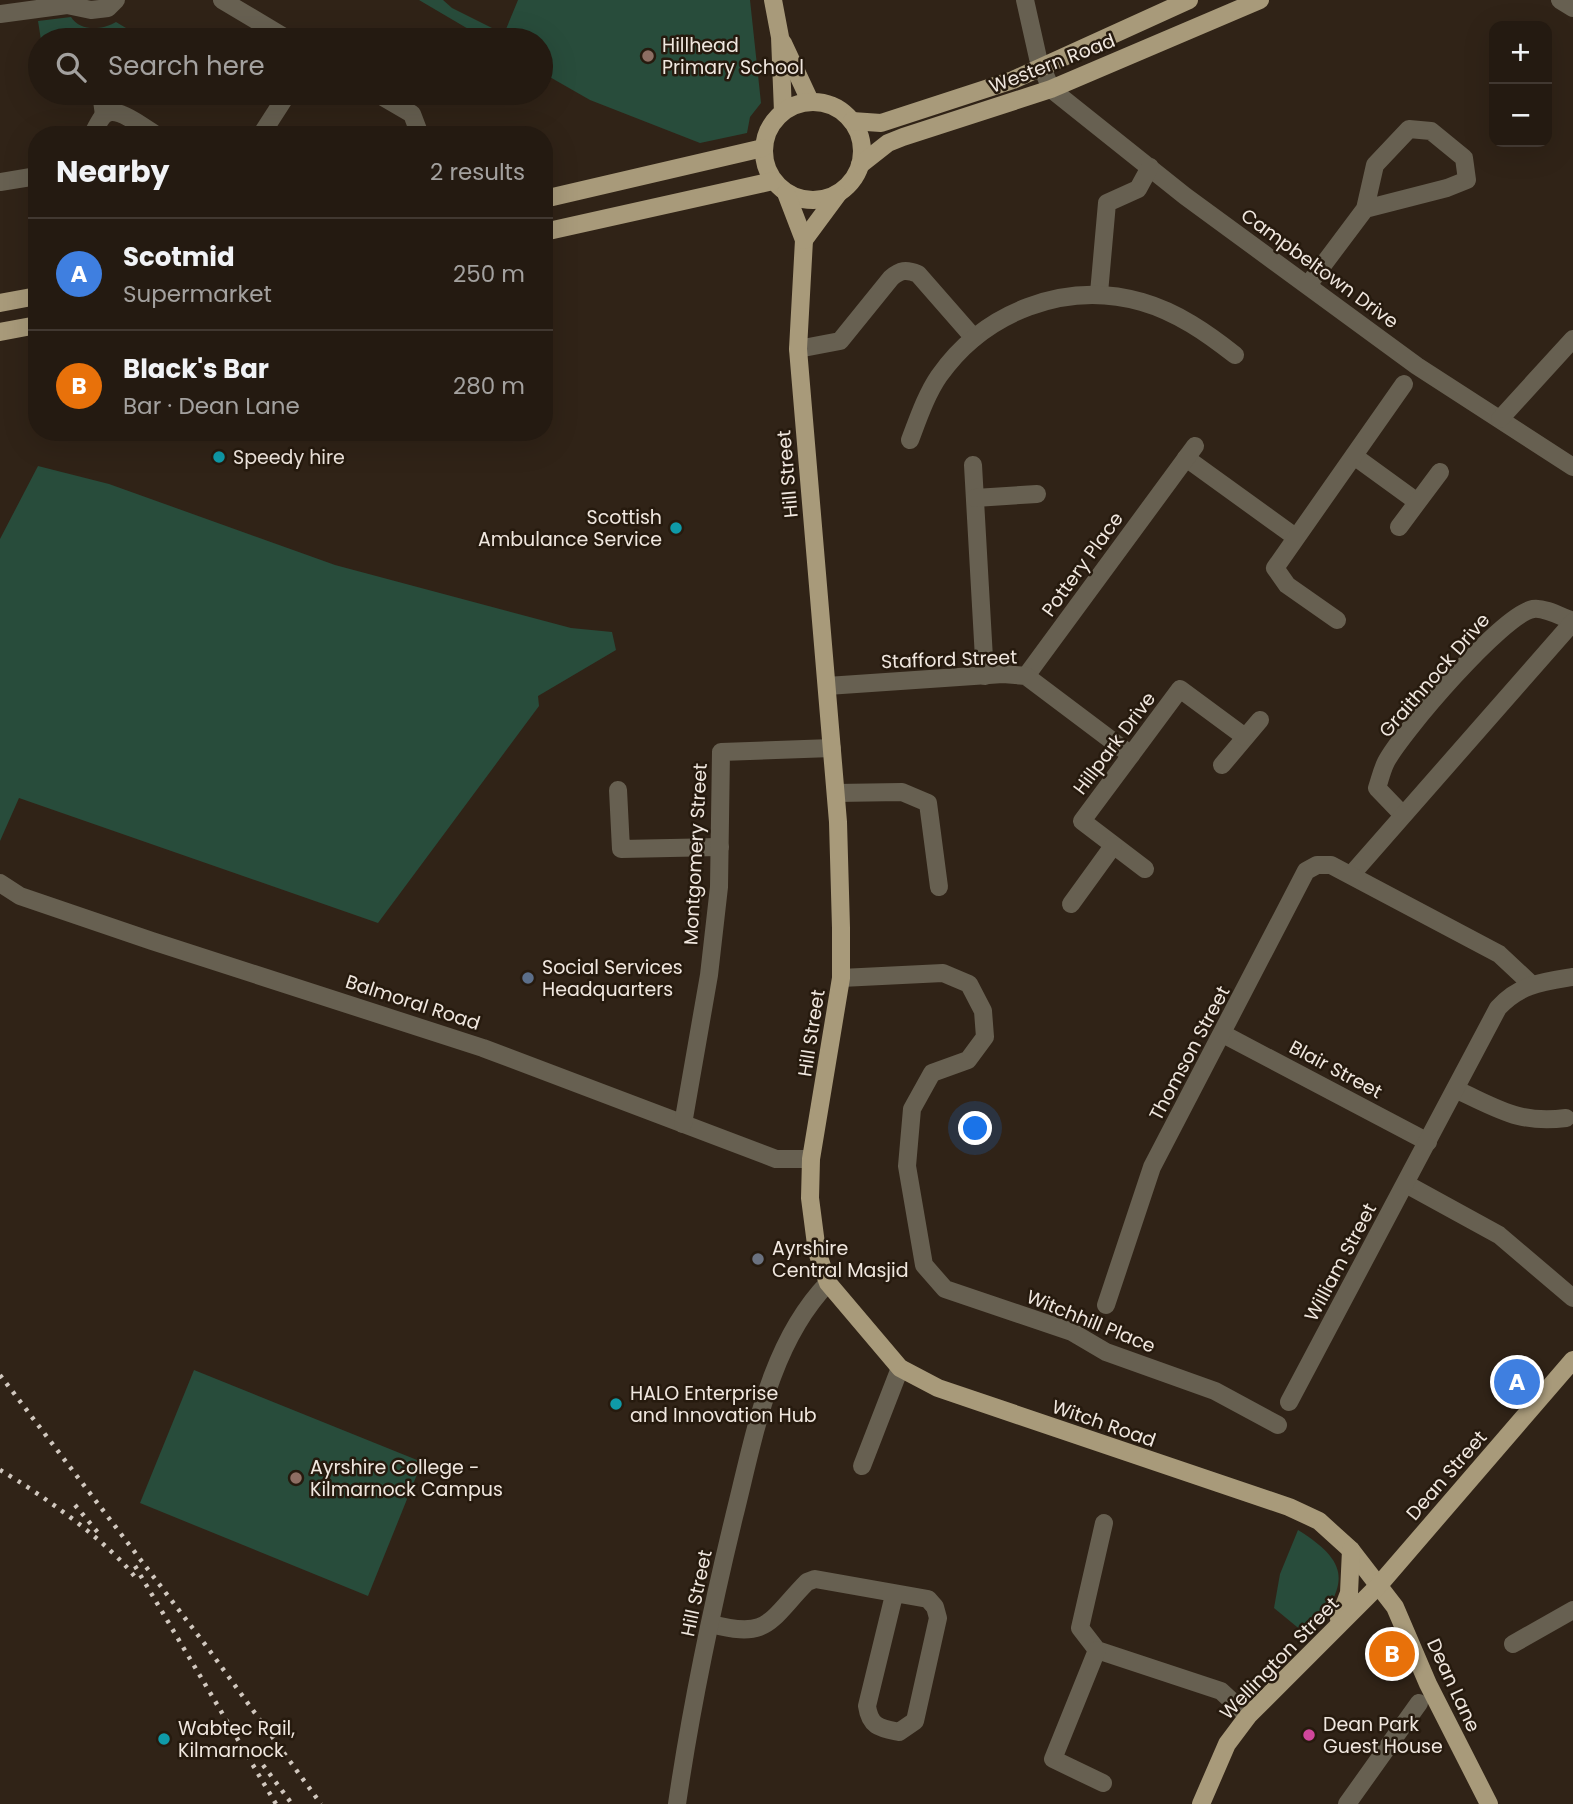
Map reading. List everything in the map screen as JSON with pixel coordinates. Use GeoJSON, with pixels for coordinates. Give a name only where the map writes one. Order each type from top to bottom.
{"type":"FeatureCollection","features":[{"type":"Feature","properties":{"kind":"main road"},"geometry":{"type":"LineString","coordinates":[[773,0],[780,37],[783,112]]}},
{"type":"Feature","properties":{"kind":"main road","name":"Western Road"},"geometry":{"type":"LineString","coordinates":[[852,121],[881,123],[1013,80],[1189,0]]}},
{"type":"Feature","properties":{"kind":"main road","name":"Western Road"},"geometry":{"type":"LineString","coordinates":[[860,165],[888,144],[903,137],[1051,89],[1260,0]]}},
{"type":"Feature","properties":{"kind":"main road"},"geometry":{"type":"LineString","coordinates":[[780,37],[810,101]]}},
{"type":"Feature","properties":{"kind":"main road"},"geometry":{"type":"LineString","coordinates":[[1061,58],[1072,80]]}},
{"type":"Feature","properties":{"kind":"main road"},"geometry":{"type":"LineString","coordinates":[[804,240],[838,194],[853,180],[860,165],[862,147],[858,130],[852,121],[833,106],[810,101],[793,105],[783,112],[767,131],[763,148],[765,166],[780,187],[802,199],[822,200],[838,194]]}},
{"type":"Feature","properties":{"kind":"main road"},"geometry":{"type":"LineString","coordinates":[[553,197],[763,148]]}},
{"type":"Feature","properties":{"kind":"main road"},"geometry":{"type":"LineString","coordinates":[[553,230],[780,187]]}},
{"type":"Feature","properties":{"kind":"main road","name":"Hill Street"},"geometry":{"type":"LineString","coordinates":[[780,187],[804,240],[798,349],[836,793],[841,978],[811,1158],[810,1198],[817,1252],[828,1283]]}},
{"type":"Feature","properties":{"kind":"main road"},"geometry":{"type":"LineString","coordinates":[[0,303],[28,298]]}},
{"type":"Feature","properties":{"kind":"main road"},"geometry":{"type":"LineString","coordinates":[[0,332],[28,327]]}},
{"type":"Feature","properties":{"kind":"main road","name":"Witch Road"},"geometry":{"type":"LineString","coordinates":[[828,1283],[900,1368],[938,1388],[1289,1507],[1319,1521],[1351,1549],[1379,1585]]}},
{"type":"Feature","properties":{"kind":"main road","name":"Dean Street"},"geometry":{"type":"LineString","coordinates":[[1379,1585],[1573,1360]]}},
{"type":"Feature","properties":{"kind":"main road"},"geometry":{"type":"LineString","coordinates":[[1335,1629],[1349,1593],[1351,1549]]}},
{"type":"Feature","properties":{"kind":"main road","name":"Wellington Street"},"geometry":{"type":"LineString","coordinates":[[1201,1804],[1227,1744],[1248,1716],[1379,1585]]}},
{"type":"Feature","properties":{"kind":"main road","name":"Dean Lane"},"geometry":{"type":"LineString","coordinates":[[1379,1585],[1395,1607],[1428,1684],[1489,1804]]}},
{"type":"Feature","properties":{"kind":"street"},"geometry":{"type":"LineString","coordinates":[[7,9],[68,5],[91,10],[108,8],[116,0]]}},
{"type":"Feature","properties":{"kind":"street"},"geometry":{"type":"LineString","coordinates":[[222,0],[269,28]]}},
{"type":"Feature","properties":{"kind":"street"},"geometry":{"type":"LineString","coordinates":[[1025,0],[1041,68],[1051,89]]}},
{"type":"Feature","properties":{"kind":"street"},"geometry":{"type":"LineString","coordinates":[[1560,0],[1573,8]]}},
{"type":"Feature","properties":{"kind":"street","name":"Campbeltown Drive"},"geometry":{"type":"LineString","coordinates":[[1051,89],[1150,167],[1417,366],[1573,467]]}},
{"type":"Feature","properties":{"kind":"street"},"geometry":{"type":"LineString","coordinates":[[103,105],[104,115]]}},
{"type":"Feature","properties":{"kind":"street"},"geometry":{"type":"LineString","coordinates":[[267,126],[280,105]]}},
{"type":"Feature","properties":{"kind":"street"},"geometry":{"type":"LineString","coordinates":[[397,105],[412,114],[417,126]]}},
{"type":"Feature","properties":{"kind":"street"},"geometry":{"type":"LineString","coordinates":[[97,126],[104,115],[110,112],[122,115],[141,126]]}},
{"type":"Feature","properties":{"kind":"street"},"geometry":{"type":"LineString","coordinates":[[1308,285],[1365,209],[1375,165],[1409,130],[1431,131],[1464,158],[1467,180],[1447,188],[1365,209]]}},
{"type":"Feature","properties":{"kind":"street"},"geometry":{"type":"LineString","coordinates":[[1099,293],[1107,203],[1138,189],[1150,167]]}},
{"type":"Feature","properties":{"kind":"street"},"geometry":{"type":"LineString","coordinates":[[0,182],[28,177]]}},
{"type":"Feature","properties":{"kind":"street"},"geometry":{"type":"LineString","coordinates":[[798,349],[840,341],[891,278],[898,271],[906,270],[918,274],[974,338]]}},
{"type":"Feature","properties":{"kind":"street"},"geometry":{"type":"LineString","coordinates":[[910,440],[938,378],[974,338],[998,320],[1024,308],[1057,298],[1099,293],[1143,302],[1203,330],[1235,355]]}},
{"type":"Feature","properties":{"kind":"street"},"geometry":{"type":"LineString","coordinates":[[1500,419],[1573,338]]}},
{"type":"Feature","properties":{"kind":"street"},"geometry":{"type":"LineString","coordinates":[[1337,620],[1287,585],[1275,568],[1294,536],[1404,384]]}},
{"type":"Feature","properties":{"kind":"street","name":"Pottery Place"},"geometry":{"type":"LineString","coordinates":[[1026,676],[1191,452],[1294,536]]}},
{"type":"Feature","properties":{"kind":"street"},"geometry":{"type":"LineString","coordinates":[[1354,456],[1416,501]]}},
{"type":"Feature","properties":{"kind":"street"},"geometry":{"type":"LineString","coordinates":[[973,465],[985,676]]}},
{"type":"Feature","properties":{"kind":"street"},"geometry":{"type":"LineString","coordinates":[[1399,527],[1440,472]]}},
{"type":"Feature","properties":{"kind":"street"},"geometry":{"type":"LineString","coordinates":[[975,498],[1037,495]]}},
{"type":"Feature","properties":{"kind":"street","name":"Graithnock Drive"},"geometry":{"type":"LineString","coordinates":[[1351,875],[1573,622],[1536,608],[1519,612],[1491,638],[1414,723],[1386,762],[1377,788],[1402,814]]}},
{"type":"Feature","properties":{"kind":"street","name":"Stafford Street"},"geometry":{"type":"LineString","coordinates":[[827,687],[985,676],[1026,676],[1131,755]]}},
{"type":"Feature","properties":{"kind":"street","name":"Hillpark Drive"},"geometry":{"type":"LineString","coordinates":[[1145,869],[1082,821],[1180,689],[1245,737]]}},
{"type":"Feature","properties":{"kind":"street"},"geometry":{"type":"LineString","coordinates":[[1222,765],[1259,720]]}},
{"type":"Feature","properties":{"kind":"street","name":"Montgomery Street"},"geometry":{"type":"LineString","coordinates":[[683,1124],[709,975],[719,887],[721,752],[832,748]]}},
{"type":"Feature","properties":{"kind":"street"},"geometry":{"type":"LineString","coordinates":[[618,790],[621,849],[719,847]]}},
{"type":"Feature","properties":{"kind":"street"},"geometry":{"type":"LineString","coordinates":[[836,793],[902,792],[928,803],[939,887]]}},
{"type":"Feature","properties":{"kind":"street"},"geometry":{"type":"LineString","coordinates":[[1071,904],[1113,846]]}},
{"type":"Feature","properties":{"kind":"street","name":"Thomson Street"},"geometry":{"type":"LineString","coordinates":[[1106,1306],[1152,1167],[1306,871],[1317,864],[1331,865],[1351,875],[1499,954],[1530,984]]}},
{"type":"Feature","properties":{"kind":"street","name":"Balmoral Road"},"geometry":{"type":"LineString","coordinates":[[0,883],[20,896],[125,932],[483,1048],[776,1159],[811,1158]]}},
{"type":"Feature","properties":{"kind":"street","name":"Witchhill Place"},"geometry":{"type":"LineString","coordinates":[[841,978],[943,973],[969,984],[983,1011],[985,1037],[968,1060],[932,1073],[912,1110],[907,1166],[916,1225],[924,1265],[945,1289],[1072,1332],[1106,1352],[1215,1391],[1278,1425]]}},
{"type":"Feature","properties":{"kind":"street"},"geometry":{"type":"LineString","coordinates":[[1530,984],[1573,977]]}},
{"type":"Feature","properties":{"kind":"street","name":"William Street"},"geometry":{"type":"LineString","coordinates":[[1289,1402],[1457,1090],[1498,1008],[1512,993],[1530,984]]}},
{"type":"Feature","properties":{"kind":"street","name":"Blair Street"},"geometry":{"type":"LineString","coordinates":[[1223,1034],[1428,1142]]}},
{"type":"Feature","properties":{"kind":"street"},"geometry":{"type":"LineString","coordinates":[[1457,1090],[1520,1119],[1540,1121],[1566,1118]]}},
{"type":"Feature","properties":{"kind":"street"},"geometry":{"type":"LineString","coordinates":[[1406,1184],[1499,1235],[1573,1298]]}},
{"type":"Feature","properties":{"kind":"street","name":"Hill Street"},"geometry":{"type":"LineString","coordinates":[[677,1804],[687,1736],[710,1623],[762,1403],[802,1313],[828,1283]]}},
{"type":"Feature","properties":{"kind":"street"},"geometry":{"type":"LineString","coordinates":[[862,1466],[900,1368]]}},
{"type":"Feature","properties":{"kind":"street"},"geometry":{"type":"LineString","coordinates":[[1104,1523],[1080,1629],[1097,1650],[1221,1691],[1248,1716]]}},
{"type":"Feature","properties":{"kind":"street"},"geometry":{"type":"LineString","coordinates":[[710,1623],[747,1632],[762,1627],[807,1583],[815,1579],[928,1600],[935,1607],[938,1618],[915,1721],[899,1732],[878,1728],[869,1719],[867,1706],[894,1595]]}},
{"type":"Feature","properties":{"kind":"street"},"geometry":{"type":"LineString","coordinates":[[1513,1644],[1573,1610]]}},
{"type":"Feature","properties":{"kind":"street"},"geometry":{"type":"LineString","coordinates":[[1097,1650],[1053,1759],[1103,1783]]}},
{"type":"Feature","properties":{"kind":"street"},"geometry":{"type":"LineString","coordinates":[[1347,1804],[1419,1703]]}},
{"type":"Feature","properties":{"kind":"green space","name":"Hillhead Primary School"},"geometry":{"type":"Polygon","coordinates":[[[419,0],[443,0],[452,8],[492,28],[467,28],[419,0]]]}},
{"type":"Feature","properties":{"kind":"green space","name":"Hillhead Primary School"},"geometry":{"type":"Polygon","coordinates":[[[518,0],[750,0],[761,103],[750,117],[747,133],[700,143],[590,100],[553,79],[553,28],[506,28],[518,0]]]}},
{"type":"Feature","properties":{"kind":"green space"},"geometry":{"type":"Polygon","coordinates":[[[71,17],[80,25],[92,28],[39,28],[38,21],[71,17]]]}},
{"type":"Feature","properties":{"kind":"green space"},"geometry":{"type":"Polygon","coordinates":[[[116,22],[126,28],[98,28],[105,27],[116,22]]]}},
{"type":"Feature","properties":{"kind":"green space"},"geometry":{"type":"Polygon","coordinates":[[[38,466],[109,484],[335,565],[571,628],[612,632],[616,650],[538,696],[539,706],[378,923],[19,798],[0,841],[0,539],[38,466]]]}},
{"type":"Feature","properties":{"kind":"green space"},"geometry":{"type":"Polygon","coordinates":[[[194,1370],[422,1462],[368,1596],[140,1503],[194,1370]]]}},
{"type":"Feature","properties":{"kind":"green space"},"geometry":{"type":"Polygon","coordinates":[[[1298,1530],[1329,1555],[1339,1578],[1330,1604],[1308,1636],[1274,1608],[1280,1574],[1298,1530]]]}},
{"type":"Feature","properties":{"kind":"railway"},"geometry":{"type":"LineString","coordinates":[[0,1375],[207,1647],[321,1804]]}},
{"type":"Feature","properties":{"kind":"railway"},"geometry":{"type":"LineString","coordinates":[[0,1470],[55,1506],[93,1536],[111,1551],[138,1581]]}},
{"type":"Feature","properties":{"kind":"railway"},"geometry":{"type":"LineString","coordinates":[[75,1505],[100,1535]]}},
{"type":"Feature","properties":{"kind":"railway"},"geometry":{"type":"LineString","coordinates":[[135,1566],[276,1804]]}},
{"type":"Feature","properties":{"kind":"railway"},"geometry":{"type":"LineString","coordinates":[[263,1765],[292,1804]]}},
{"type":"Feature","properties":{"kind":"place","name":"Hillhead Primary School"},"geometry":{"type":"Point","coordinates":[648,56]}},
{"type":"Feature","properties":{"kind":"place","name":"Speedy hire"},"geometry":{"type":"Point","coordinates":[219,457]}},
{"type":"Feature","properties":{"kind":"place","name":"Scottish Ambulance Service"},"geometry":{"type":"Point","coordinates":[676,528]}},
{"type":"Feature","properties":{"kind":"place","name":"Social Services Headquarters"},"geometry":{"type":"Point","coordinates":[528,978]}},
{"type":"Feature","properties":{"kind":"place","name":"Ayrshire Central Masjid"},"geometry":{"type":"Point","coordinates":[758,1259]}},
{"type":"Feature","properties":{"kind":"place","name":"Scotmid"},"geometry":{"type":"Point","coordinates":[1517,1382]}},
{"type":"Feature","properties":{"kind":"place","name":"HALO Enterprise and Innovation Hub"},"geometry":{"type":"Point","coordinates":[616,1404]}},
{"type":"Feature","properties":{"kind":"place","name":"Ayrshire College - Kilmarnock Campus"},"geometry":{"type":"Point","coordinates":[296,1478]}},
{"type":"Feature","properties":{"kind":"place","name":"Black's Bar"},"geometry":{"type":"Point","coordinates":[1392,1654]}},
{"type":"Feature","properties":{"kind":"place","name":"Dean Park Guest House"},"geometry":{"type":"Point","coordinates":[1309,1735]}},
{"type":"Feature","properties":{"kind":"place","name":"Wabtec Rail, Kilmarnock"},"geometry":{"type":"Point","coordinates":[164,1739]}}]}
